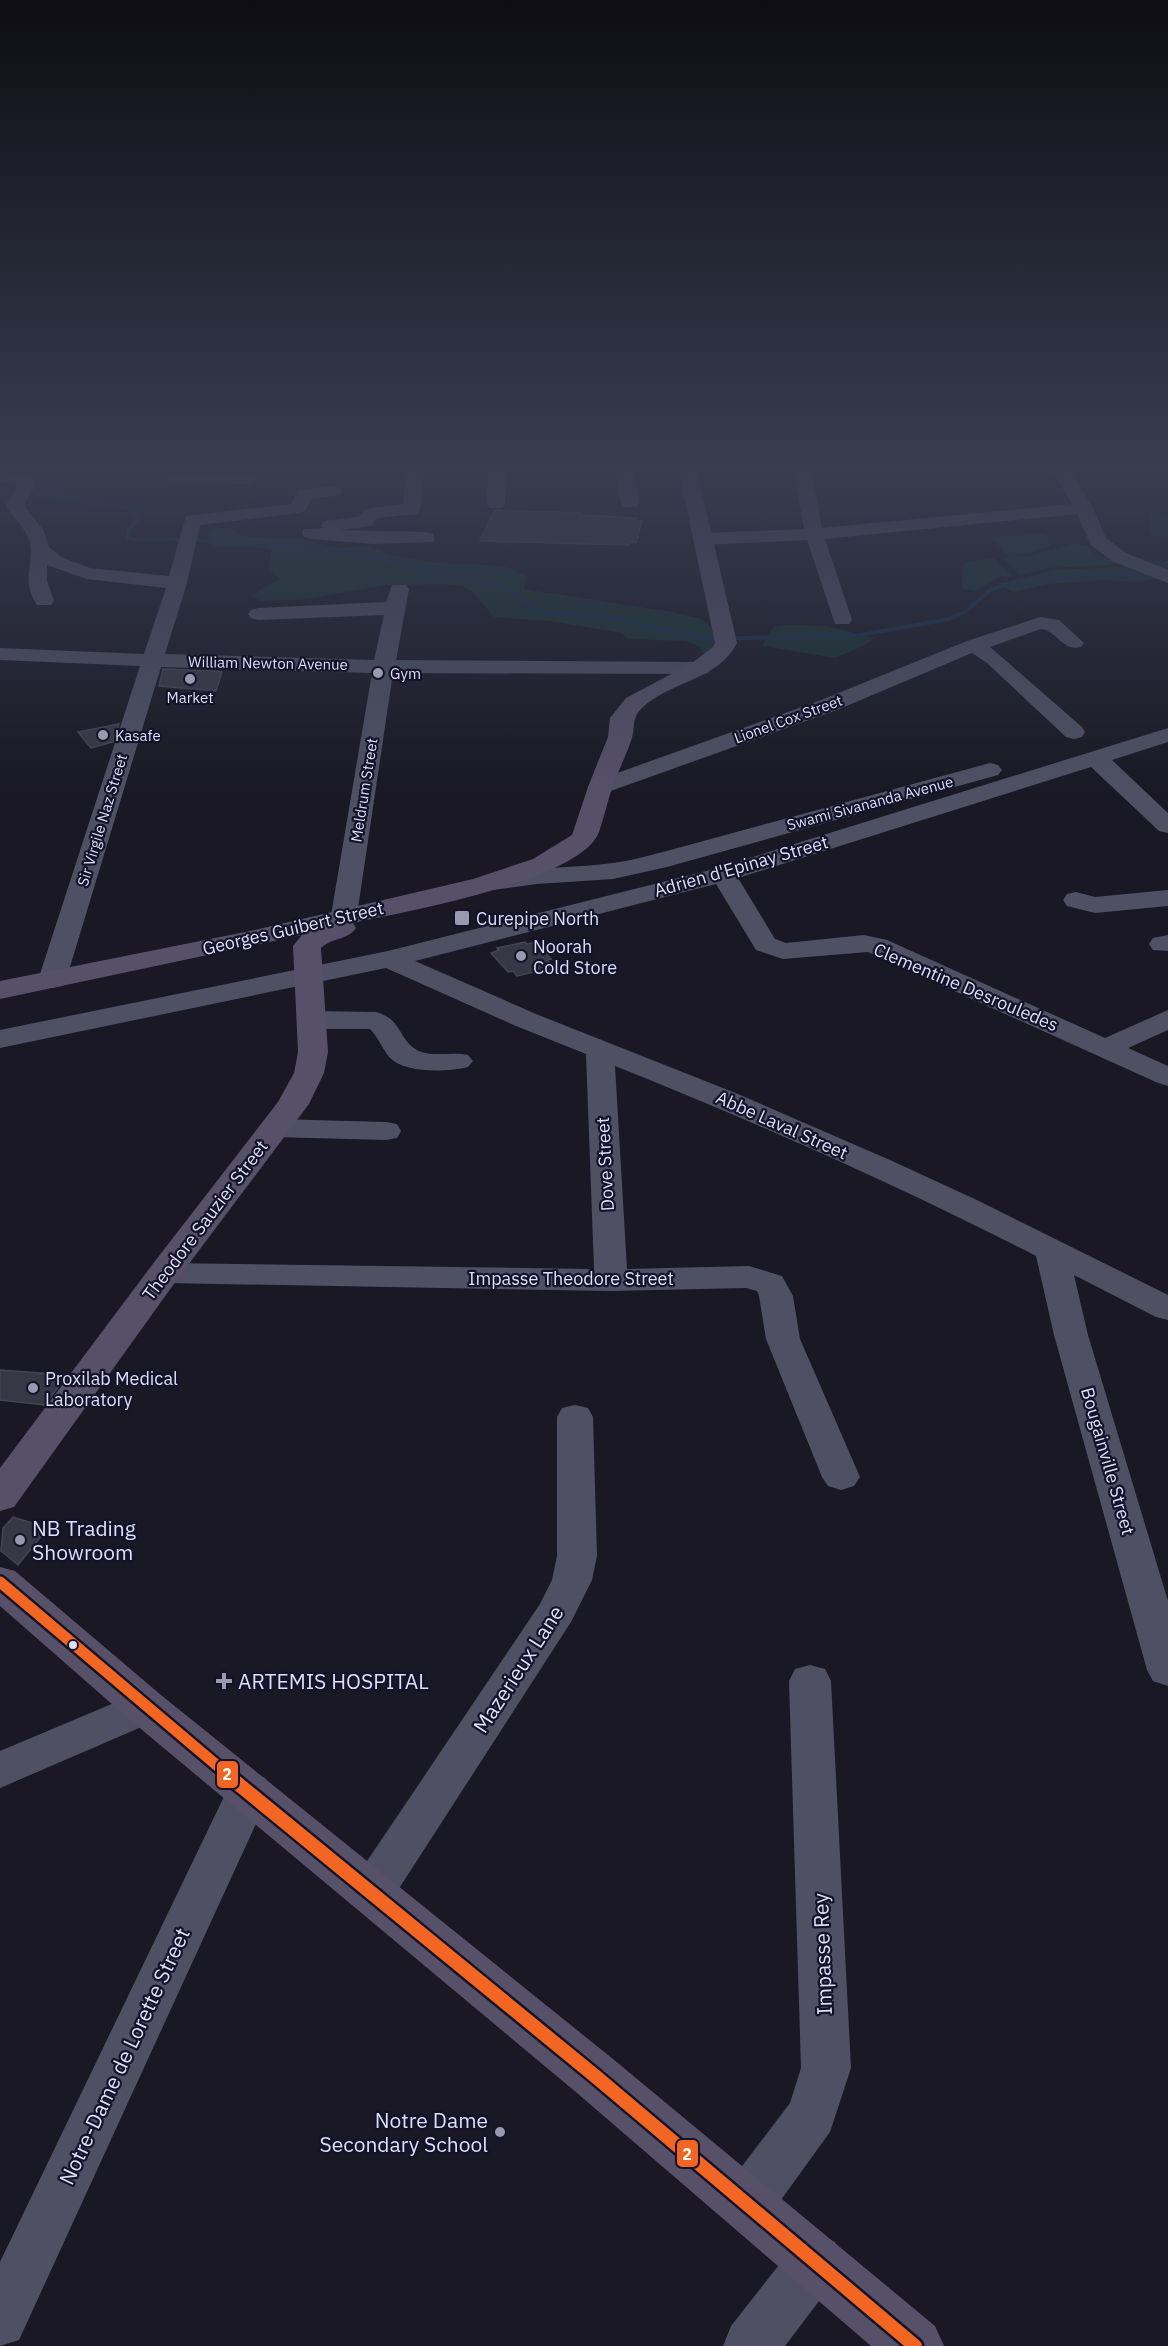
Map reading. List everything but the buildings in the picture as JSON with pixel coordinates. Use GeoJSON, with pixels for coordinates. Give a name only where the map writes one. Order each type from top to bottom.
{"type":"FeatureCollection","features":[{"type":"Feature","properties":{"kind":"main road"},"geometry":{"type":"LineString","coordinates":[[583,858],[585,835],[600,787],[620,736],[622,718],[634,703],[700,668],[722,651],[726,639],[710,576]]}},
{"type":"Feature","properties":{"kind":"main road","name":"Georges Guibert Street"},"geometry":{"type":"LineString","coordinates":[[340,922],[481,885],[542,865],[583,858]]}},
{"type":"Feature","properties":{"kind":"main road","name":"Georges Guibert Street"},"geometry":{"type":"LineString","coordinates":[[0,990],[502,890],[549,875],[583,858]]}},
{"type":"Feature","properties":{"kind":"main road","name":"Theodore Sauzier Street"},"geometry":{"type":"LineString","coordinates":[[0,1497],[164,1274],[199,1231],[293,1104],[309,1073],[313,1052],[313,1020],[307,974],[310,966],[307,946],[310,941],[340,922]]}},
{"type":"Feature","properties":{"kind":"main road"},"geometry":{"type":"LineString","coordinates":[[0,1582],[145,1707],[595,2076],[915,2346]]}},
{"type":"Feature","properties":{"kind":"street"},"geometry":{"type":"LineString","coordinates":[[36,576],[36,584],[44,601]]}},
{"type":"Feature","properties":{"kind":"street"},"geometry":{"type":"LineString","coordinates":[[109,576],[175,588]]}},
{"type":"Feature","properties":{"kind":"street","name":"Sir Virgile Naz Street"},"geometry":{"type":"LineString","coordinates":[[52,980],[178,576]]}},
{"type":"Feature","properties":{"kind":"street"},"geometry":{"type":"LineString","coordinates":[[828,576],[842,620]]}},
{"type":"Feature","properties":{"kind":"street","name":"Meldrum Street"},"geometry":{"type":"LineString","coordinates":[[258,614],[397,598],[340,922]]}},
{"type":"Feature","properties":{"kind":"street","name":"Lionel Cox Street"},"geometry":{"type":"LineString","coordinates":[[600,787],[828,705],[974,645],[1044,622],[1052,624],[1074,642]]}},
{"type":"Feature","properties":{"kind":"street"},"geometry":{"type":"LineString","coordinates":[[974,645],[994,659],[1074,732]]}},
{"type":"Feature","properties":{"kind":"street","name":"William Newton Avenue"},"geometry":{"type":"LineString","coordinates":[[0,654],[151,661],[607,669]]}},
{"type":"Feature","properties":{"kind":"street"},"geometry":{"type":"LineString","coordinates":[[607,669],[700,668]]}},
{"type":"Feature","properties":{"kind":"street"},"geometry":{"type":"LineString","coordinates":[[607,669],[663,686]]}},
{"type":"Feature","properties":{"kind":"street","name":"Swami Sivananda Avenue"},"geometry":{"type":"LineString","coordinates":[[583,858],[666,859],[952,780],[1168,715]]}},
{"type":"Feature","properties":{"kind":"street","name":"Adrien d'Epinay Street"},"geometry":{"type":"LineString","coordinates":[[0,1039],[307,974],[389,959],[723,874],[1168,735]]}},
{"type":"Feature","properties":{"kind":"street"},"geometry":{"type":"LineString","coordinates":[[1095,759],[1107,767],[1168,826]]}},
{"type":"Feature","properties":{"kind":"street","name":"Clementine Desrouledes"},"geometry":{"type":"LineString","coordinates":[[723,874],[765,944],[772,949],[783,951],[864,943],[878,946],[1168,1077]]}},
{"type":"Feature","properties":{"kind":"street"},"geometry":{"type":"LineString","coordinates":[[481,885],[522,877],[549,875]]}},
{"type":"Feature","properties":{"kind":"street"},"geometry":{"type":"LineString","coordinates":[[1076,900],[1095,905],[1168,898]]}},
{"type":"Feature","properties":{"kind":"street","name":"Abbe Laval Street"},"geometry":{"type":"LineString","coordinates":[[389,959],[526,1020],[727,1100],[879,1167],[968,1208],[1168,1309]]}},
{"type":"Feature","properties":{"kind":"street"},"geometry":{"type":"LineString","coordinates":[[1106,1048],[1168,1019]]}},
{"type":"Feature","properties":{"kind":"street"},"geometry":{"type":"LineString","coordinates":[[313,1020],[376,1021],[384,1025],[401,1052],[407,1056],[419,1060],[458,1061]]}},
{"type":"Feature","properties":{"kind":"street","name":"Dove Street"},"geometry":{"type":"LineString","coordinates":[[600,1049],[611,1280]]}},
{"type":"Feature","properties":{"kind":"street"},"geometry":{"type":"LineString","coordinates":[[274,1128],[386,1131]]}},
{"type":"Feature","properties":{"kind":"street","name":"Bougainville Street"},"geometry":{"type":"LineString","coordinates":[[1052,1251],[1071,1335],[1168,1670]]}},
{"type":"Feature","properties":{"kind":"street","name":"Impasse Theodore Street"},"geometry":{"type":"LineString","coordinates":[[164,1274],[611,1280],[749,1277],[770,1284],[776,1296],[783,1339],[841,1477]]}},
{"type":"Feature","properties":{"kind":"street","name":"Mazerieux Lane"},"geometry":{"type":"LineString","coordinates":[[371,1893],[557,1611],[572,1580],[577,1556],[575,1417]]}},
{"type":"Feature","properties":{"kind":"street","name":"Impasse Rey"},"geometry":{"type":"LineString","coordinates":[[746,2204],[812,2115],[826,2068],[810,1681]]}},
{"type":"Feature","properties":{"kind":"street"},"geometry":{"type":"LineString","coordinates":[[0,1770],[145,1707]]}},
{"type":"Feature","properties":{"kind":"street","name":"Notre-Dame de Lorette Street"},"geometry":{"type":"LineString","coordinates":[[0,2321],[249,1791]]}},
{"type":"Feature","properties":{"kind":"street"},"geometry":{"type":"LineString","coordinates":[[750,2346],[816,2262]]}},
{"type":"Feature","properties":{"kind":"green space"},"geometry":{"type":"Polygon","coordinates":[[[277,576],[526,576],[524,589],[672,612],[702,619],[724,640],[714,654],[702,653],[700,647],[686,641],[628,639],[621,633],[550,621],[494,617],[472,591],[462,586],[444,584],[387,585],[300,600],[261,601],[250,596],[279,579],[277,576]]]}},
{"type":"Feature","properties":{"kind":"green space"},"geometry":{"type":"Polygon","coordinates":[[[962,576],[999,576],[975,591],[961,588],[962,576]]]}},
{"type":"Feature","properties":{"kind":"green space"},"geometry":{"type":"Polygon","coordinates":[[[1028,576],[1166,576],[1139,582],[1102,580],[1049,584],[1013,592],[997,584],[1028,576]]]}},
{"type":"Feature","properties":{"kind":"green space"},"geometry":{"type":"Polygon","coordinates":[[[827,626],[874,638],[865,645],[835,658],[762,646],[773,627],[827,626]]]}},
{"type":"Feature","properties":{"kind":"waterway"},"geometry":{"type":"LineString","coordinates":[[456,576],[495,585],[514,592],[531,608],[539,612],[611,618],[709,639],[861,635],[949,619],[965,612],[990,590],[1009,584],[1068,576]]}},
{"type":"Feature","properties":{"kind":"transit line","name":"2"},"geometry":{"type":"LineString","coordinates":[[0,1582],[145,1707],[595,2076],[915,2346]]}},
{"type":"Feature","properties":{"kind":"place","name":"Gym"},"geometry":{"type":"Point","coordinates":[378,673]}},
{"type":"Feature","properties":{"kind":"place","name":"Market"},"geometry":{"type":"Point","coordinates":[190,679]}},
{"type":"Feature","properties":{"kind":"place","name":"Kasafe"},"geometry":{"type":"Point","coordinates":[103,735]}},
{"type":"Feature","properties":{"kind":"place","name":"Curepipe North"},"geometry":{"type":"Point","coordinates":[462,918]}},
{"type":"Feature","properties":{"kind":"place","name":"Noorah Cold Store"},"geometry":{"type":"Point","coordinates":[521,956]}},
{"type":"Feature","properties":{"kind":"place","name":"Proxilab Medical Laboratory"},"geometry":{"type":"Point","coordinates":[33,1388]}},
{"type":"Feature","properties":{"kind":"place","name":"NB Trading Showroom"},"geometry":{"type":"Point","coordinates":[20,1540]}},
{"type":"Feature","properties":{"kind":"place","name":"ARTEMIS HOSPITAL"},"geometry":{"type":"Point","coordinates":[224,1681]}},
{"type":"Feature","properties":{"kind":"place","name":"Notre Dame Secondary School"},"geometry":{"type":"Point","coordinates":[500,2132]}}]}
